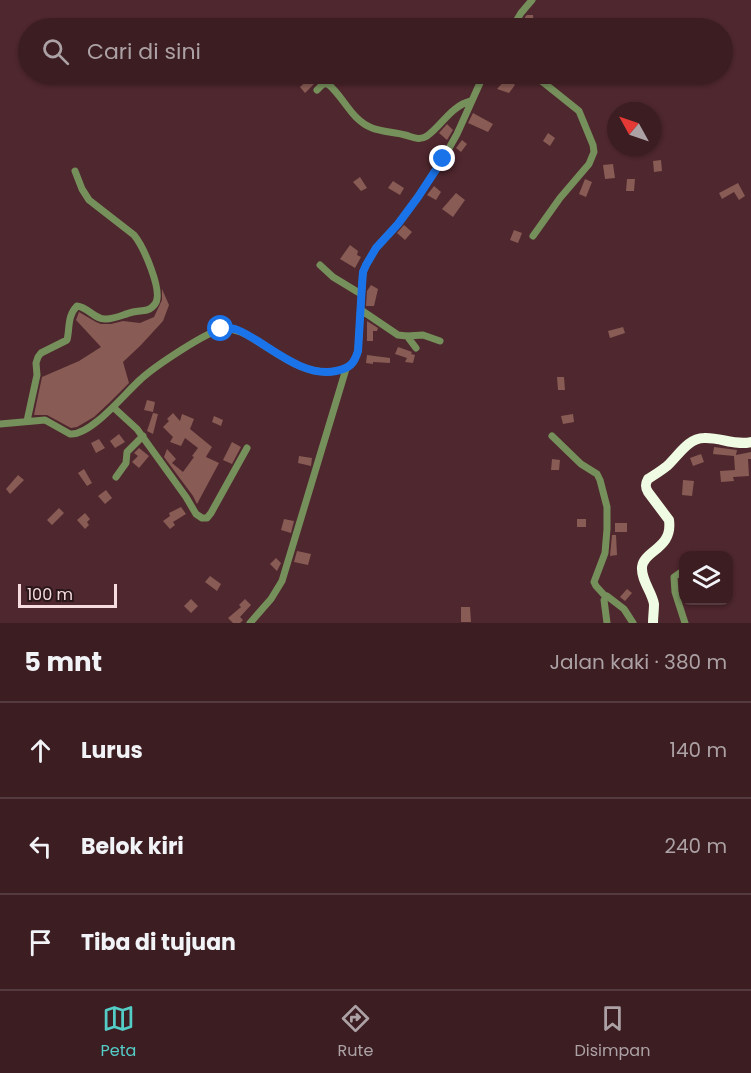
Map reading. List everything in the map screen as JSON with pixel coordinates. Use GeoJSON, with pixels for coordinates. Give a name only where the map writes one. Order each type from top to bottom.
{"type":"FeatureCollection","features":[{"type":"Feature","properties":{"kind":"highway"},"geometry":{"type":"LineString","coordinates":[[653,623],[654,603],[642,568],[644,562],[669,535],[670,525],[669,520],[646,489],[646,482],[697,439],[706,438],[744,444],[751,442]]}},
{"type":"Feature","properties":{"kind":"street"},"geometry":{"type":"LineString","coordinates":[[518,18],[532,0]]}},
{"type":"Feature","properties":{"kind":"street"},"geometry":{"type":"LineString","coordinates":[[317,90],[323,84],[328,84],[356,118],[370,128],[414,139],[428,136],[453,110],[471,101]]}},
{"type":"Feature","properties":{"kind":"street"},"geometry":{"type":"LineString","coordinates":[[250,623],[271,599],[282,580],[346,369],[355,360],[358,351],[363,272],[370,256],[418,197],[448,150],[479,84]]}},
{"type":"Feature","properties":{"kind":"street"},"geometry":{"type":"LineString","coordinates":[[533,236],[560,198],[589,164],[594,147],[579,111],[545,84]]}},
{"type":"Feature","properties":{"kind":"street"},"geometry":{"type":"LineString","coordinates":[[27,421],[38,357],[41,353],[67,340],[70,319],[77,306],[99,318],[107,319],[149,309],[157,302],[155,283],[147,256],[139,242],[134,235],[89,200],[75,171]]}},
{"type":"Feature","properties":{"kind":"street"},"geometry":{"type":"LineString","coordinates":[[320,265],[333,277],[361,294]]}},
{"type":"Feature","properties":{"kind":"street"},"geometry":{"type":"LineString","coordinates":[[361,310],[394,333],[406,336],[423,335],[440,342]]}},
{"type":"Feature","properties":{"kind":"street"},"geometry":{"type":"LineString","coordinates":[[0,424],[45,420],[70,434],[88,429],[143,377],[172,356],[221,329],[235,329],[292,363],[312,370],[330,372],[346,369]]}},
{"type":"Feature","properties":{"kind":"street"},"geometry":{"type":"LineString","coordinates":[[406,336],[416,348]]}},
{"type":"Feature","properties":{"kind":"street"},"geometry":{"type":"LineString","coordinates":[[113,407],[143,436],[196,514],[206,519],[247,448]]}},
{"type":"Feature","properties":{"kind":"street"},"geometry":{"type":"LineString","coordinates":[[116,477],[126,463],[127,452],[143,436]]}},
{"type":"Feature","properties":{"kind":"street"},"geometry":{"type":"LineString","coordinates":[[552,436],[580,464],[599,476],[607,507],[607,529],[605,553],[594,582],[606,597],[610,597],[624,609],[633,623]]}},
{"type":"Feature","properties":{"kind":"street"},"geometry":{"type":"LineString","coordinates":[[679,574],[674,577],[679,604]]}},
{"type":"Feature","properties":{"kind":"street"},"geometry":{"type":"LineString","coordinates":[[606,597],[604,603],[606,623]]}},
{"type":"Feature","properties":{"kind":"street"},"geometry":{"type":"LineString","coordinates":[[679,605],[685,623]]}},
{"type":"Feature","properties":{"kind":"building"},"geometry":{"type":"Polygon","coordinates":[[[303,84],[314,84],[305,93],[300,87],[303,84]]]}},
{"type":"Feature","properties":{"kind":"building"},"geometry":{"type":"Polygon","coordinates":[[[502,84],[515,85],[509,93],[497,89],[502,84]]]}},
{"type":"Feature","properties":{"kind":"building"},"geometry":{"type":"Polygon","coordinates":[[[473,113],[493,124],[488,132],[468,123],[473,113]]]}},
{"type":"Feature","properties":{"kind":"building"},"geometry":{"type":"Polygon","coordinates":[[[447,124],[453,130],[447,140],[439,133],[447,124]]]}},
{"type":"Feature","properties":{"kind":"building"},"geometry":{"type":"Polygon","coordinates":[[[548,133],[555,138],[550,146],[543,141],[548,133]]]}},
{"type":"Feature","properties":{"kind":"building"},"geometry":{"type":"Polygon","coordinates":[[[462,140],[467,144],[461,152],[456,148],[462,140]]]}},
{"type":"Feature","properties":{"kind":"building"},"geometry":{"type":"Polygon","coordinates":[[[661,160],[662,171],[654,172],[653,161],[661,160]]]}},
{"type":"Feature","properties":{"kind":"building"},"geometry":{"type":"Polygon","coordinates":[[[613,164],[615,178],[605,179],[603,165],[613,164]]]}},
{"type":"Feature","properties":{"kind":"building"},"geometry":{"type":"Polygon","coordinates":[[[360,177],[367,188],[361,191],[353,182],[360,177]]]}},
{"type":"Feature","properties":{"kind":"building"},"geometry":{"type":"Polygon","coordinates":[[[585,179],[592,182],[586,197],[579,194],[585,179]]]}},
{"type":"Feature","properties":{"kind":"building"},"geometry":{"type":"Polygon","coordinates":[[[627,179],[635,179],[634,191],[626,191],[627,179]]]}},
{"type":"Feature","properties":{"kind":"building"},"geometry":{"type":"Polygon","coordinates":[[[393,181],[404,188],[400,195],[388,188],[393,181]]]}},
{"type":"Feature","properties":{"kind":"building"},"geometry":{"type":"Polygon","coordinates":[[[738,183],[745,196],[739,200],[734,192],[722,199],[719,193],[738,183]]]}},
{"type":"Feature","properties":{"kind":"building"},"geometry":{"type":"Polygon","coordinates":[[[434,186],[441,192],[436,200],[427,195],[434,186]]]}},
{"type":"Feature","properties":{"kind":"building"},"geometry":{"type":"Polygon","coordinates":[[[456,193],[465,200],[453,217],[442,209],[456,193]]]}},
{"type":"Feature","properties":{"kind":"building"},"geometry":{"type":"Polygon","coordinates":[[[404,225],[412,232],[405,240],[397,233],[404,225]]]}},
{"type":"Feature","properties":{"kind":"building"},"geometry":{"type":"Polygon","coordinates":[[[514,230],[522,233],[518,243],[510,240],[514,230]]]}},
{"type":"Feature","properties":{"kind":"building"},"geometry":{"type":"Polygon","coordinates":[[[350,245],[358,251],[357,255],[361,257],[355,268],[340,259],[350,245]]]}},
{"type":"Feature","properties":{"kind":"building"},"geometry":{"type":"Polygon","coordinates":[[[371,285],[378,289],[374,306],[366,306],[367,291],[371,285]]]}},
{"type":"Feature","properties":{"kind":"building"},"geometry":{"type":"Polygon","coordinates":[[[162,289],[169,305],[163,321],[123,362],[129,383],[109,403],[94,417],[71,428],[47,415],[34,415],[42,377],[79,361],[101,347],[76,320],[79,312],[101,324],[123,321],[140,323],[154,317],[162,300],[162,289]]]}},
{"type":"Feature","properties":{"kind":"building"},"geometry":{"type":"Polygon","coordinates":[[[367,321],[378,328],[377,331],[373,331],[373,341],[367,341],[367,321]]]}},
{"type":"Feature","properties":{"kind":"building"},"geometry":{"type":"Polygon","coordinates":[[[623,327],[625,333],[610,338],[608,331],[623,327]]]}},
{"type":"Feature","properties":{"kind":"building"},"geometry":{"type":"Polygon","coordinates":[[[398,347],[415,355],[413,363],[405,362],[407,358],[395,354],[398,347]]]}},
{"type":"Feature","properties":{"kind":"building"},"geometry":{"type":"Polygon","coordinates":[[[367,355],[390,358],[390,363],[366,363],[367,355]]]}},
{"type":"Feature","properties":{"kind":"building"},"geometry":{"type":"Polygon","coordinates":[[[557,377],[564,377],[565,390],[558,390],[557,377]]]}},
{"type":"Feature","properties":{"kind":"building"},"geometry":{"type":"Polygon","coordinates":[[[147,400],[155,402],[153,412],[144,410],[147,400]]]}},
{"type":"Feature","properties":{"kind":"building"},"geometry":{"type":"Polygon","coordinates":[[[153,413],[158,414],[153,434],[147,431],[153,413]]]}},
{"type":"Feature","properties":{"kind":"building"},"geometry":{"type":"Polygon","coordinates":[[[173,413],[180,421],[182,414],[194,419],[190,429],[212,447],[206,457],[219,463],[197,504],[164,457],[167,449],[176,459],[172,463],[183,472],[198,448],[185,438],[181,446],[170,442],[173,437],[163,427],[173,413]]]}},
{"type":"Feature","properties":{"kind":"building"},"geometry":{"type":"Polygon","coordinates":[[[573,414],[574,422],[563,424],[561,416],[573,414]]]}},
{"type":"Feature","properties":{"kind":"building"},"geometry":{"type":"Polygon","coordinates":[[[214,416],[223,420],[221,426],[212,422],[214,416]]]}},
{"type":"Feature","properties":{"kind":"building"},"geometry":{"type":"Polygon","coordinates":[[[119,434],[125,442],[115,448],[110,441],[119,434]]]}},
{"type":"Feature","properties":{"kind":"building"},"geometry":{"type":"Polygon","coordinates":[[[99,439],[105,448],[96,453],[91,443],[99,439]]]}},
{"type":"Feature","properties":{"kind":"building"},"geometry":{"type":"Polygon","coordinates":[[[232,442],[241,447],[232,464],[223,460],[232,442]]]}},
{"type":"Feature","properties":{"kind":"building"},"geometry":{"type":"Polygon","coordinates":[[[714,447],[737,450],[736,455],[751,452],[751,459],[748,459],[749,476],[733,477],[734,481],[721,482],[720,471],[735,470],[734,456],[713,454],[714,447]]]}},
{"type":"Feature","properties":{"kind":"building"},"geometry":{"type":"Polygon","coordinates":[[[139,448],[149,456],[139,468],[132,462],[138,456],[134,453],[139,448]]]}},
{"type":"Feature","properties":{"kind":"building"},"geometry":{"type":"Polygon","coordinates":[[[701,454],[704,462],[693,466],[690,458],[701,454]]]}},
{"type":"Feature","properties":{"kind":"building"},"geometry":{"type":"Polygon","coordinates":[[[299,456],[312,458],[311,466],[298,463],[299,456]]]}},
{"type":"Feature","properties":{"kind":"building"},"geometry":{"type":"Polygon","coordinates":[[[552,459],[560,460],[559,470],[551,470],[552,459]]]}},
{"type":"Feature","properties":{"kind":"building"},"geometry":{"type":"Polygon","coordinates":[[[84,469],[92,483],[87,486],[78,473],[84,469]]]}},
{"type":"Feature","properties":{"kind":"building"},"geometry":{"type":"Polygon","coordinates":[[[18,475],[24,480],[10,494],[6,489],[18,475]]]}},
{"type":"Feature","properties":{"kind":"building"},"geometry":{"type":"Polygon","coordinates":[[[683,480],[694,481],[692,496],[682,495],[683,480]]]}},
{"type":"Feature","properties":{"kind":"building"},"geometry":{"type":"Polygon","coordinates":[[[106,490],[112,498],[105,504],[98,496],[106,490]]]}},
{"type":"Feature","properties":{"kind":"building"},"geometry":{"type":"Polygon","coordinates":[[[181,507],[186,514],[173,522],[175,525],[170,529],[163,521],[170,516],[169,513],[181,507]]]}},
{"type":"Feature","properties":{"kind":"building"},"geometry":{"type":"Polygon","coordinates":[[[59,508],[64,513],[52,525],[47,520],[59,508]]]}},
{"type":"Feature","properties":{"kind":"building"},"geometry":{"type":"Polygon","coordinates":[[[85,513],[90,519],[85,529],[77,520],[85,513]]]}},
{"type":"Feature","properties":{"kind":"building"},"geometry":{"type":"Polygon","coordinates":[[[284,519],[294,521],[291,533],[281,530],[284,519]]]}},
{"type":"Feature","properties":{"kind":"building"},"geometry":{"type":"Polygon","coordinates":[[[577,519],[586,519],[586,527],[577,527],[577,519]]]}},
{"type":"Feature","properties":{"kind":"building"},"geometry":{"type":"Polygon","coordinates":[[[615,523],[627,523],[627,532],[615,532],[615,523]]]}},
{"type":"Feature","properties":{"kind":"building"},"geometry":{"type":"Polygon","coordinates":[[[612,535],[616,535],[617,555],[610,556],[612,535]]]}},
{"type":"Feature","properties":{"kind":"building"},"geometry":{"type":"Polygon","coordinates":[[[297,551],[311,554],[308,565],[294,562],[297,551]]]}},
{"type":"Feature","properties":{"kind":"building"},"geometry":{"type":"Polygon","coordinates":[[[276,558],[281,563],[277,571],[270,564],[276,558]]]}},
{"type":"Feature","properties":{"kind":"building"},"geometry":{"type":"Polygon","coordinates":[[[210,576],[221,584],[217,591],[205,582],[210,576]]]}},
{"type":"Feature","properties":{"kind":"building"},"geometry":{"type":"Polygon","coordinates":[[[627,589],[632,593],[625,601],[620,597],[627,589]]]}},
{"type":"Feature","properties":{"kind":"building"},"geometry":{"type":"Polygon","coordinates":[[[191,599],[198,606],[191,613],[184,606],[191,599]]]}},
{"type":"Feature","properties":{"kind":"building"},"geometry":{"type":"Polygon","coordinates":[[[245,599],[251,605],[240,617],[243,620],[240,623],[233,623],[228,618],[241,607],[239,605],[245,599]]]}},
{"type":"Feature","properties":{"kind":"building"},"geometry":{"type":"Polygon","coordinates":[[[461,607],[470,607],[471,622],[461,622],[461,607]]]}},
{"type":"Feature","properties":{"kind":"route"},"geometry":{"type":"LineString","coordinates":[[221,329],[235,329],[292,363],[312,370],[330,372],[346,369],[355,360],[358,351],[363,272],[370,256],[398,224],[443,159]]}}]}
